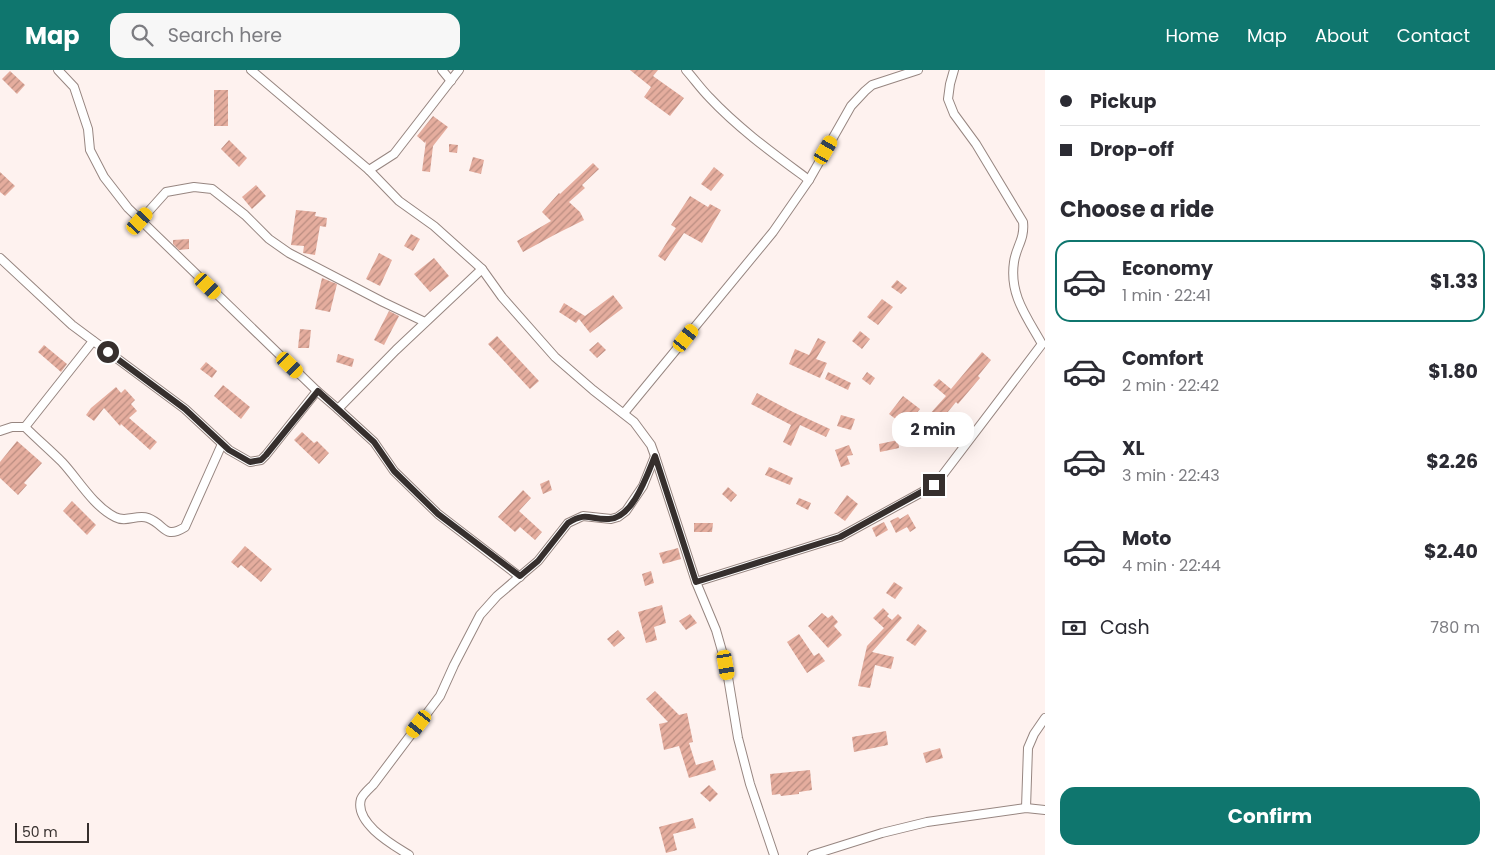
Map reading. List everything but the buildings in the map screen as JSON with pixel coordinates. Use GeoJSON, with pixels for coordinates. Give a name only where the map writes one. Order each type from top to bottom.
{"type":"FeatureCollection","features":[{"type":"Feature","properties":{"kind":"street"},"geometry":{"type":"LineString","coordinates":[[58,70],[74,87],[88,129],[90,150],[104,177],[128,208],[318,391],[374,442],[394,471],[438,514],[520,576]]}},
{"type":"Feature","properties":{"kind":"street"},"geometry":{"type":"LineString","coordinates":[[252,70],[369,170],[399,201],[434,226],[482,269],[502,297],[555,357],[634,422],[651,445],[696,582],[716,630],[726,665],[738,738],[750,784],[774,855]]}},
{"type":"Feature","properties":{"kind":"street"},"geometry":{"type":"LineString","coordinates":[[442,70],[451,81]]}},
{"type":"Feature","properties":{"kind":"street"},"geometry":{"type":"LineString","coordinates":[[369,170],[394,154],[459,70]]}},
{"type":"Feature","properties":{"kind":"street"},"geometry":{"type":"LineString","coordinates":[[686,70],[708,97],[730,118],[768,150],[809,180]]}},
{"type":"Feature","properties":{"kind":"street"},"geometry":{"type":"LineString","coordinates":[[624,413],[773,232],[809,180],[851,106],[872,85],[918,70]]}},
{"type":"Feature","properties":{"kind":"street"},"geometry":{"type":"LineString","coordinates":[[696,582],[840,537],[934,485],[1044,345],[1014,292],[1014,261],[1024,231],[1023,222],[976,144],[954,114],[948,99],[954,70]]}},
{"type":"Feature","properties":{"kind":"street"},"geometry":{"type":"LineString","coordinates":[[140,221],[166,192],[194,187],[212,189],[244,215],[269,239],[289,253],[425,322]]}},
{"type":"Feature","properties":{"kind":"street"},"geometry":{"type":"LineString","coordinates":[[0,258],[72,326],[185,409],[222,444],[245,460],[250,462],[261,460],[318,391]]}},
{"type":"Feature","properties":{"kind":"street"},"geometry":{"type":"LineString","coordinates":[[338,409],[396,350],[482,269]]}},
{"type":"Feature","properties":{"kind":"street"},"geometry":{"type":"LineString","coordinates":[[25,427],[93,341]]}},
{"type":"Feature","properties":{"kind":"street"},"geometry":{"type":"LineString","coordinates":[[0,431],[12,427],[25,427],[62,462],[91,497],[108,513],[116,518],[125,520],[143,516],[169,533],[176,533],[185,528],[222,444]]}},
{"type":"Feature","properties":{"kind":"street"},"geometry":{"type":"LineString","coordinates":[[409,855],[374,831],[362,813],[361,798],[373,785],[440,696],[480,615],[497,596],[538,561],[568,523],[583,516],[611,519],[618,517],[626,511],[643,486],[655,456]]}},
{"type":"Feature","properties":{"kind":"street"},"geometry":{"type":"LineString","coordinates":[[1026,808],[1028,748],[1034,734],[1045,718]]}},
{"type":"Feature","properties":{"kind":"street"},"geometry":{"type":"LineString","coordinates":[[812,855],[882,833],[927,822],[1026,808],[1045,810]]}},
{"type":"Feature","properties":{"kind":"route"},"geometry":{"type":"LineString","coordinates":[[108,352],[185,409],[229,450],[250,462],[261,460],[266,455],[318,391],[374,442],[394,471],[438,514],[520,576],[538,561],[568,523],[583,516],[611,519],[618,517],[626,511],[643,486],[655,456],[696,582],[840,537],[934,485]]}}]}
